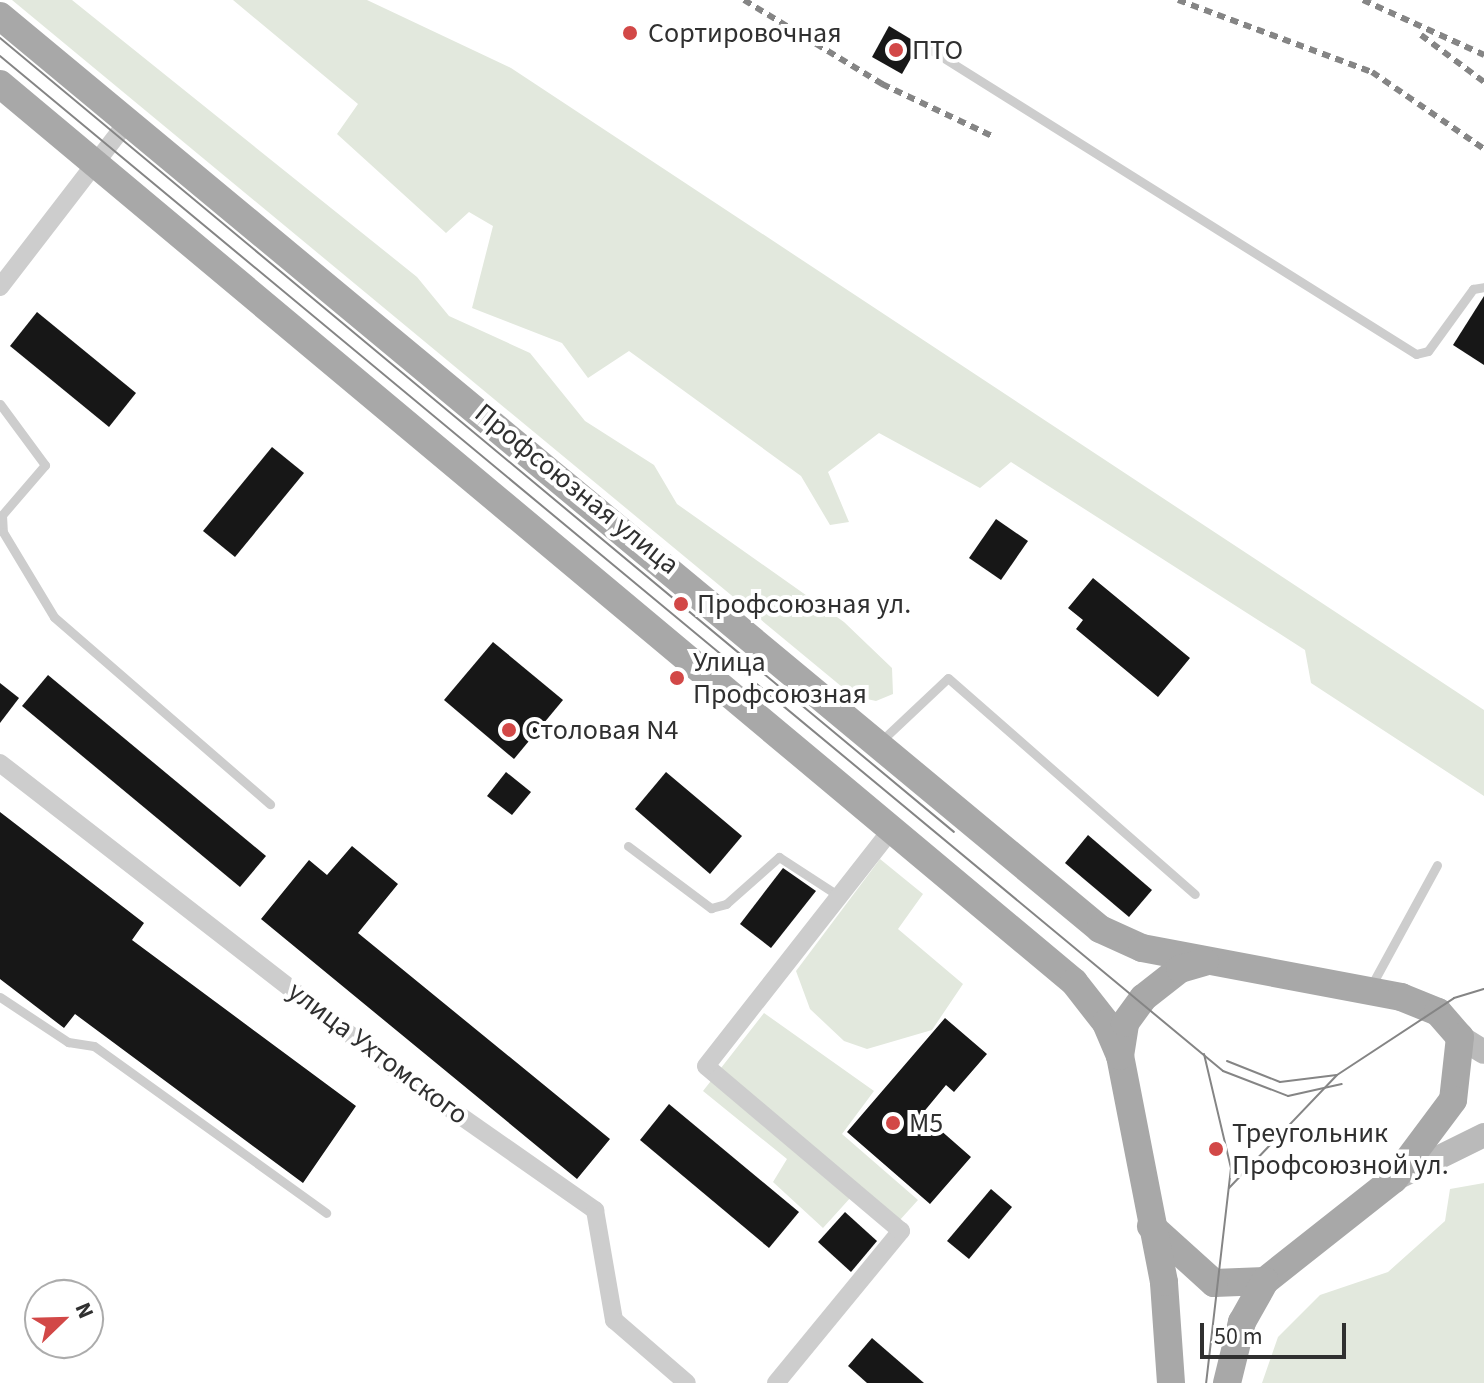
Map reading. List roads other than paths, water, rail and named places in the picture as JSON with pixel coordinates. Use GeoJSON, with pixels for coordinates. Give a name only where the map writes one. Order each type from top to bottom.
{"type":"FeatureCollection","features":[{"type":"Feature","properties":{"kind":"main road","name":"Профсоюзная улица"},"geometry":{"type":"LineString","coordinates":[[0,16],[880,742],[1100,929],[1205,962],[1368,991],[1438,1012],[1472,1045]]}},
{"type":"Feature","properties":{"kind":"main road","name":"Профсоюзная улица"},"geometry":{"type":"LineString","coordinates":[[0,84],[1074,982],[1106,1023],[1120,1056]]}},
{"type":"Feature","properties":{"kind":"main road"},"geometry":{"type":"LineString","coordinates":[[1171,1383],[1171,1325],[1120,1056],[1125,1023],[1143,998],[1180,969],[1205,962]]}},
{"type":"Feature","properties":{"kind":"main road"},"geometry":{"type":"LineString","coordinates":[[1394,1179],[1453,1100],[1472,1045]]}},
{"type":"Feature","properties":{"kind":"main road"},"geometry":{"type":"LineString","coordinates":[[1227,1383],[1242,1322],[1265,1281],[1394,1179],[1484,1135]]}},
{"type":"Feature","properties":{"kind":"main road"},"geometry":{"type":"LineString","coordinates":[[1151,1226],[1214,1283],[1265,1281]]}},
{"type":"Feature","properties":{"kind":"street"},"geometry":{"type":"LineString","coordinates":[[0,287],[93,162],[127,122]]}},
{"type":"Feature","properties":{"kind":"street","name":"улица Ухтомского"},"geometry":{"type":"LineString","coordinates":[[0,763],[402,1075],[595,1210],[614,1320],[687,1383]]}},
{"type":"Feature","properties":{"kind":"street"},"geometry":{"type":"LineString","coordinates":[[776,1383],[901,1231],[706,1066],[892,829]]}},
{"type":"Feature","properties":{"kind":"lane"},"geometry":{"type":"LineString","coordinates":[[928,48],[1416,354],[1428,351],[1473,289],[1484,287]]}},
{"type":"Feature","properties":{"kind":"lane"},"geometry":{"type":"LineString","coordinates":[[0,404],[45,465],[2,515],[3,532],[30,582],[88,653],[270,804]]}},
{"type":"Feature","properties":{"kind":"lane"},"geometry":{"type":"LineString","coordinates":[[880,742],[948,678],[1195,894]]}},
{"type":"Feature","properties":{"kind":"lane"},"geometry":{"type":"LineString","coordinates":[[628,846],[711,908],[726,904],[779,857],[839,896]]}},
{"type":"Feature","properties":{"kind":"lane"},"geometry":{"type":"LineString","coordinates":[[1368,991],[1437,865]]}},
{"type":"Feature","properties":{"kind":"lane"},"geometry":{"type":"LineString","coordinates":[[0,997],[68,1042],[94,1046],[326,1213]]}},
{"type":"Feature","properties":{"kind":"tram line"},"geometry":{"type":"LineString","coordinates":[[0,38],[954,832]]}},
{"type":"Feature","properties":{"kind":"tram line"},"geometry":{"type":"LineString","coordinates":[[0,56],[1223,1071],[1288,1096],[1342,1084]]}},
{"type":"Feature","properties":{"kind":"tram line"},"geometry":{"type":"LineString","coordinates":[[1229,1188],[1337,1075],[1454,998],[1484,989]]}},
{"type":"Feature","properties":{"kind":"tram line"},"geometry":{"type":"LineString","coordinates":[[1204,1054],[1231,1168],[1206,1383]]}},
{"type":"Feature","properties":{"kind":"tram line"},"geometry":{"type":"LineString","coordinates":[[1227,1061],[1280,1082],[1337,1075]]}},
{"type":"Feature","properties":{"kind":"railway"},"geometry":{"type":"LineString","coordinates":[[744,0],[882,84],[994,137]]}},
{"type":"Feature","properties":{"kind":"railway"},"geometry":{"type":"LineString","coordinates":[[1178,0],[1372,72],[1484,149]]}},
{"type":"Feature","properties":{"kind":"railway"},"geometry":{"type":"LineString","coordinates":[[1363,0],[1484,55]]}},
{"type":"Feature","properties":{"kind":"railway"},"geometry":{"type":"LineString","coordinates":[[1421,35],[1484,82]]}},
{"type":"Feature","properties":{"kind":"place","name":"Сортировочная"},"geometry":{"type":"Point","coordinates":[630,33]}},
{"type":"Feature","properties":{"kind":"place","name":"ПТО"},"geometry":{"type":"Point","coordinates":[896,50]}},
{"type":"Feature","properties":{"kind":"place","name":"Профсоюзная ул."},"geometry":{"type":"Point","coordinates":[681,604]}},
{"type":"Feature","properties":{"kind":"place","name":"Улица Профсоюзная"},"geometry":{"type":"Point","coordinates":[677,678]}},
{"type":"Feature","properties":{"kind":"place","name":"Столовая N4"},"geometry":{"type":"Point","coordinates":[509,730]}},
{"type":"Feature","properties":{"kind":"place","name":"М5"},"geometry":{"type":"Point","coordinates":[893,1123]}},
{"type":"Feature","properties":{"kind":"place","name":"Треугольник Профсоюзной ул."},"geometry":{"type":"Point","coordinates":[1216,1149]}}]}
